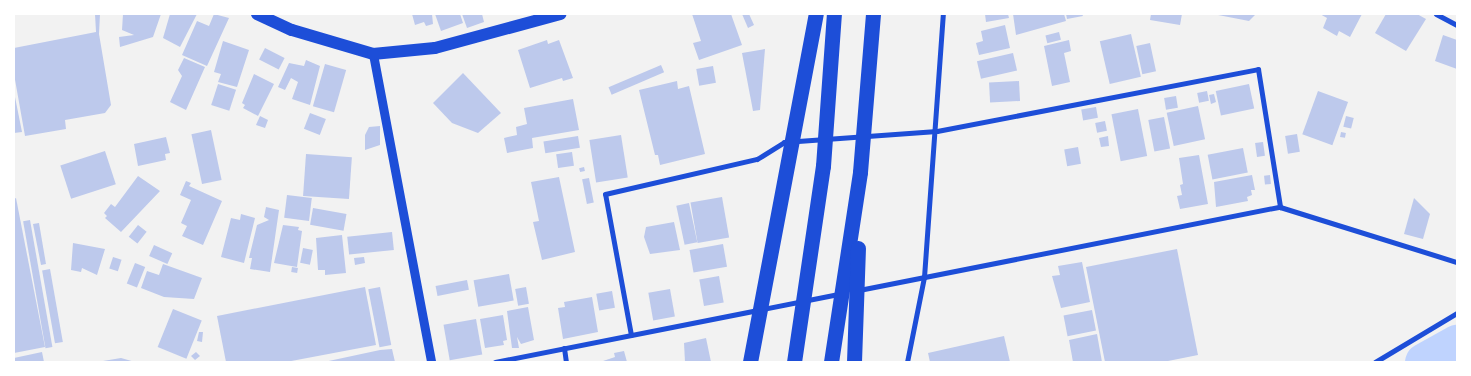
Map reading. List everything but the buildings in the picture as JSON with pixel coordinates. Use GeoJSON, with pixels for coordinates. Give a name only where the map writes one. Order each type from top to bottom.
{"type":"FeatureCollection","features":[{"type":"Feature","properties":{"kind":"highway"},"geometry":{"type":"LineString","coordinates":[[750,362],[765,294],[816,14]]}},
{"type":"Feature","properties":{"kind":"highway"},"geometry":{"type":"LineString","coordinates":[[794,362],[808,282],[823,166],[834,14]]}},
{"type":"Feature","properties":{"kind":"highway"},"geometry":{"type":"LineString","coordinates":[[854,362],[851,278],[873,14]]}},
{"type":"Feature","properties":{"kind":"highway"},"geometry":{"type":"LineString","coordinates":[[831,362],[851,278]]}},
{"type":"Feature","properties":{"kind":"main road"},"geometry":{"type":"LineString","coordinates":[[257,14],[292,30],[373,54],[435,48],[560,14]]}},
{"type":"Feature","properties":{"kind":"street"},"geometry":{"type":"LineString","coordinates":[[907,362],[924,277],[937,131],[943,14]]}},
{"type":"Feature","properties":{"kind":"street"},"geometry":{"type":"LineString","coordinates":[[1436,14],[1457,25]]}},
{"type":"Feature","properties":{"kind":"street"},"geometry":{"type":"LineString","coordinates":[[373,54],[431,362]]}},
{"type":"Feature","properties":{"kind":"street"},"geometry":{"type":"LineString","coordinates":[[631,335],[605,194],[757,159],[784,142],[937,131],[1258,69],[1280,207]]}},
{"type":"Feature","properties":{"kind":"street"},"geometry":{"type":"LineString","coordinates":[[494,362],[1280,207],[1457,262]]}},
{"type":"Feature","properties":{"kind":"street"},"geometry":{"type":"LineString","coordinates":[[1376,362],[1457,313]]}},
{"type":"Feature","properties":{"kind":"street"},"geometry":{"type":"LineString","coordinates":[[564,348],[566,362]]}},
{"type":"Feature","properties":{"kind":"waterway"},"geometry":{"type":"LineString","coordinates":[[1424,362],[1457,344]]}}]}
